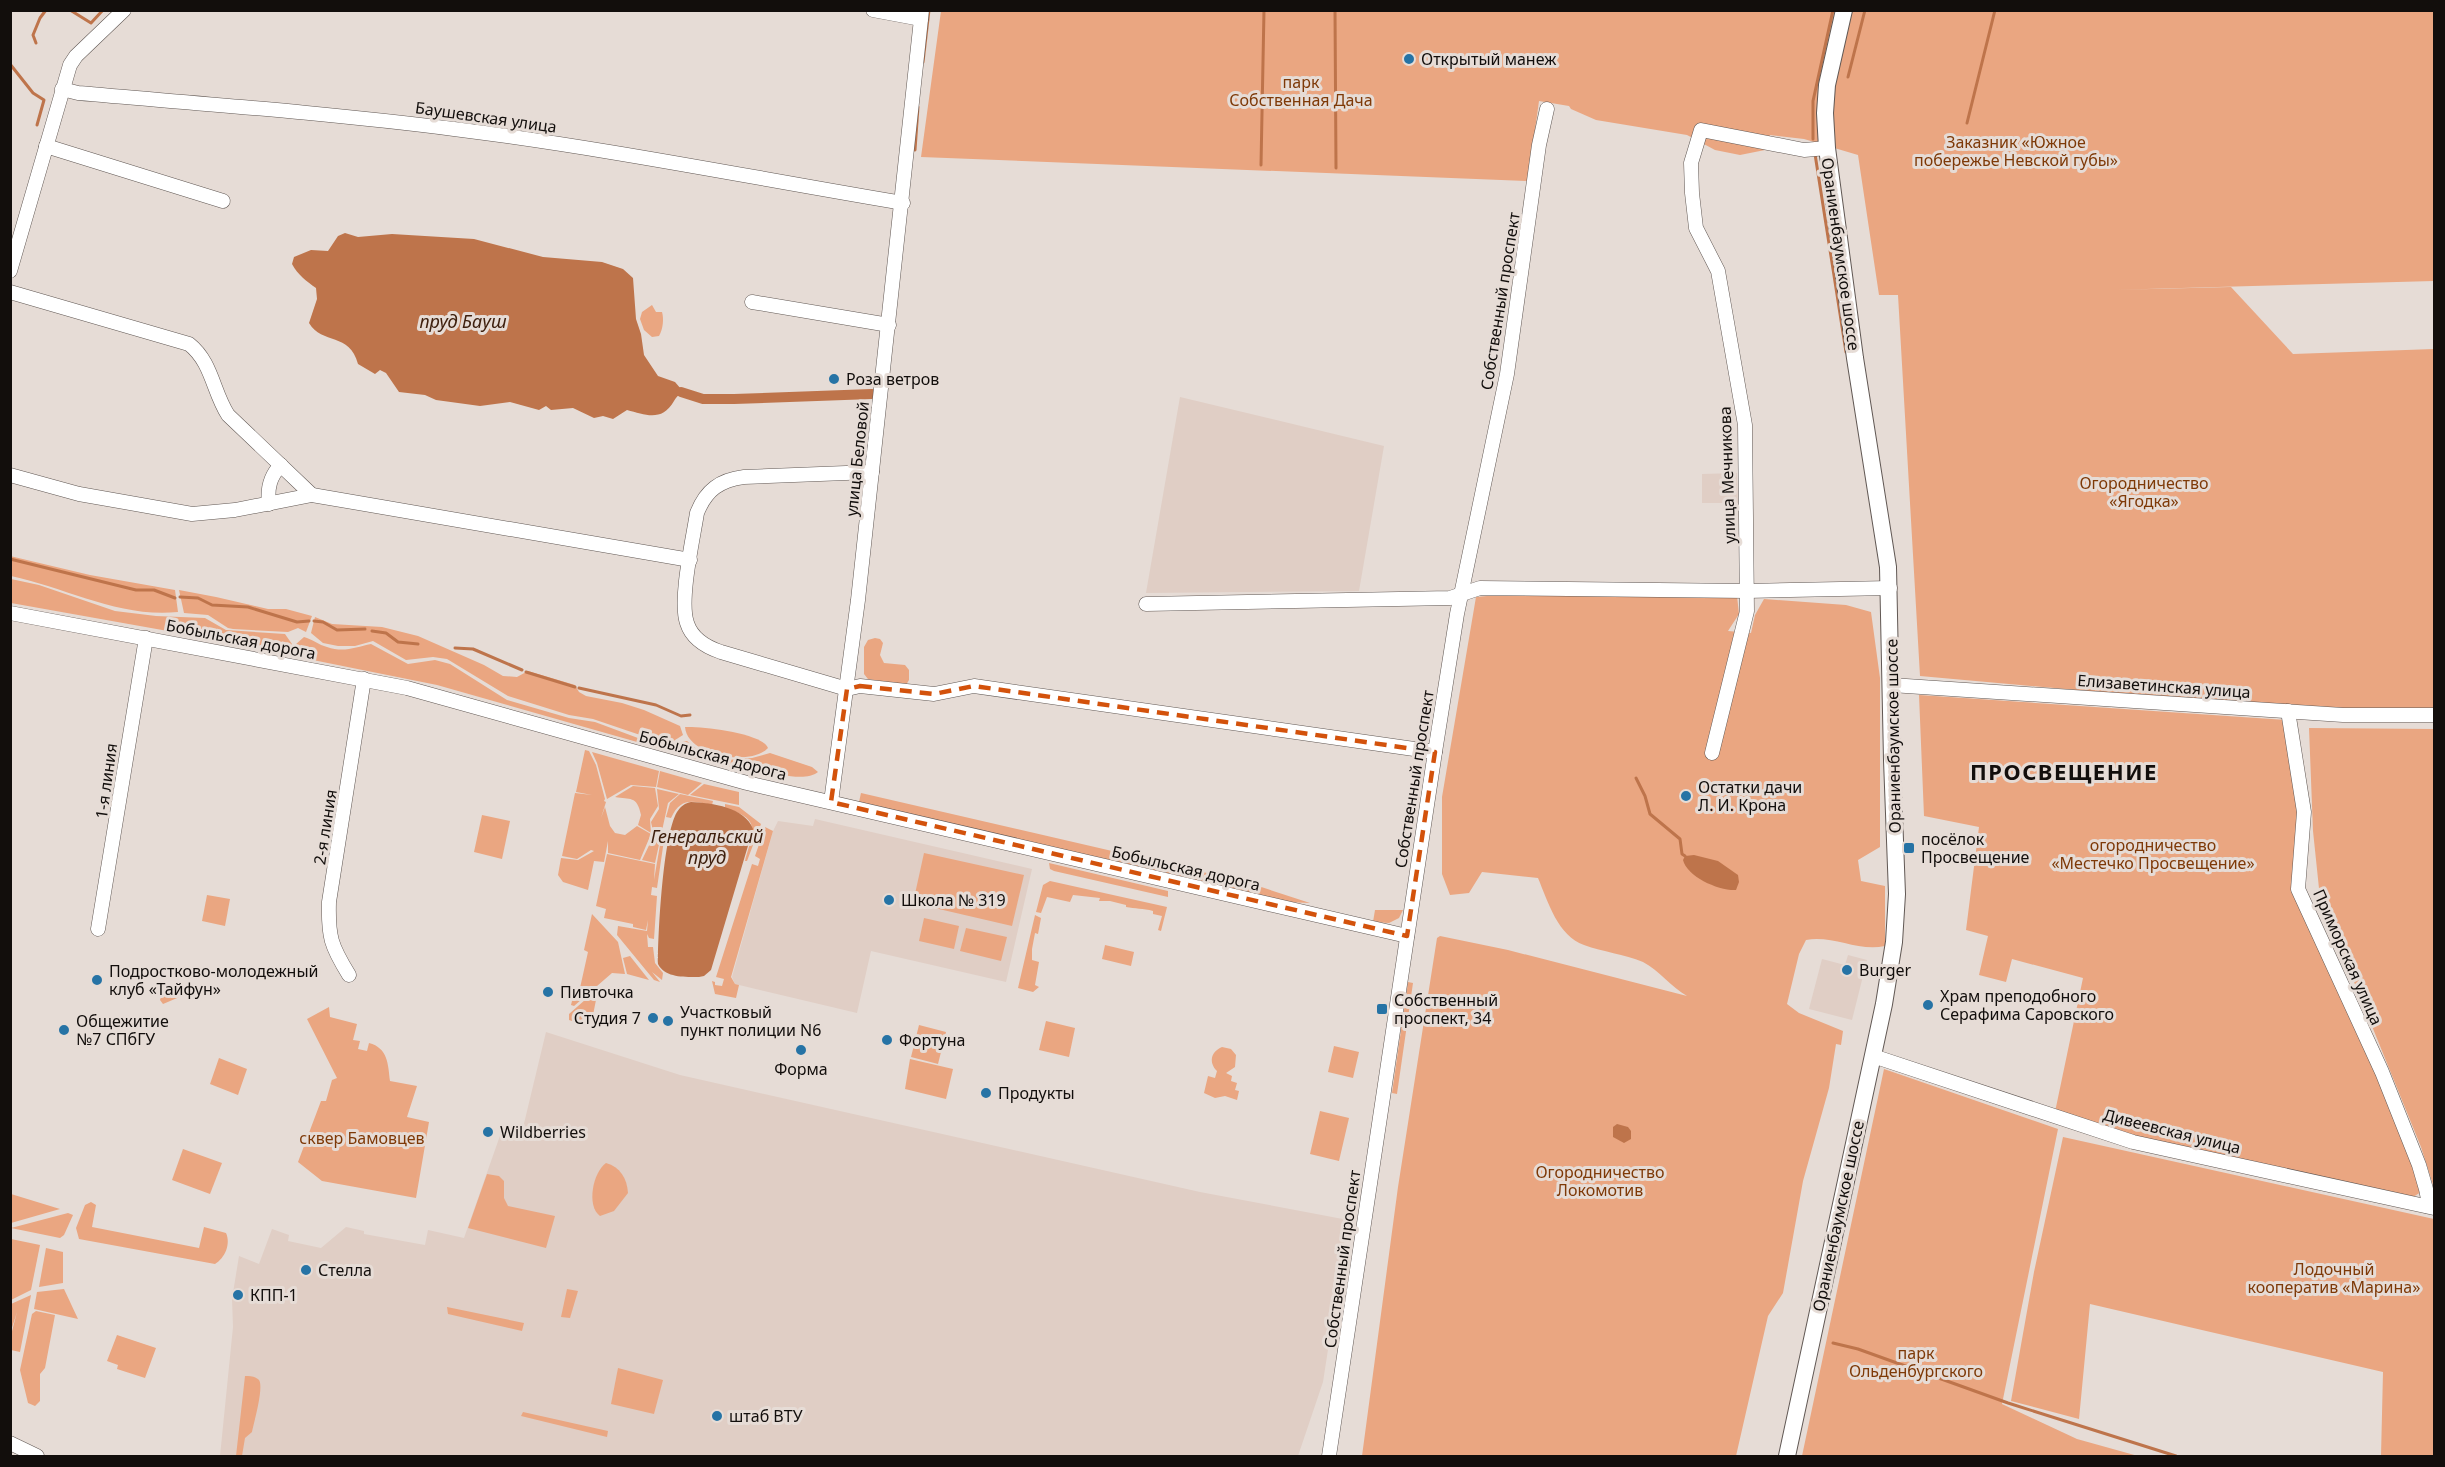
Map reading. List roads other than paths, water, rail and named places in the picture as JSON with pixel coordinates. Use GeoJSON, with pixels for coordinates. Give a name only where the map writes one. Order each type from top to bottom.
{"type":"FeatureCollection","features":[{"type":"Feature","properties":{"kind":"main road","name":"Ораниенбаумское шоссе"},"geometry":{"type":"LineString","coordinates":[[1786,1456],[1873,1056],[1891,966],[1896,917],[1890,588],[1855,358],[1827,147],[1825,113],[1827,85],[1844,10]]}},
{"type":"Feature","properties":{"kind":"street"},"geometry":{"type":"LineString","coordinates":[[10,271],[62,89],[73,60],[124,10]]}},
{"type":"Feature","properties":{"kind":"street"},"geometry":{"type":"LineString","coordinates":[[873,10],[922,15]]}},
{"type":"Feature","properties":{"kind":"street","name":"улица Беловой"},"geometry":{"type":"LineString","coordinates":[[831,802],[847,689],[903,203],[922,15]]}},
{"type":"Feature","properties":{"kind":"street","name":"Баушевская улица"},"geometry":{"type":"LineString","coordinates":[[62,89],[78,93],[368,119],[566,144],[903,203]]}},
{"type":"Feature","properties":{"kind":"street","name":"Собственный проспект"},"geometry":{"type":"LineString","coordinates":[[1329,1456],[1435,752],[1462,593],[1507,374],[1546,109]]}},
{"type":"Feature","properties":{"kind":"street","name":"улица Мечникова"},"geometry":{"type":"LineString","coordinates":[[1712,753],[1747,611],[1745,425],[1719,271],[1696,228],[1691,163],[1701,130],[1804,150],[1827,147]]}},
{"type":"Feature","properties":{"kind":"street"},"geometry":{"type":"LineString","coordinates":[[46,147],[222,201]]}},
{"type":"Feature","properties":{"kind":"street"},"geometry":{"type":"LineString","coordinates":[[10,292],[189,344],[204,360],[221,405],[228,416],[312,495]]}},
{"type":"Feature","properties":{"kind":"street"},"geometry":{"type":"LineString","coordinates":[[752,302],[889,325]]}},
{"type":"Feature","properties":{"kind":"street"},"geometry":{"type":"LineString","coordinates":[[268,504],[268,491],[273,473],[281,465]]}},
{"type":"Feature","properties":{"kind":"street"},"geometry":{"type":"LineString","coordinates":[[872,472],[744,477],[729,479],[717,484],[701,503],[697,513],[685,614],[691,631],[704,645],[847,689],[860,686],[934,694],[974,686],[1435,752]]}},
{"type":"Feature","properties":{"kind":"street"},"geometry":{"type":"LineString","coordinates":[[10,475],[127,504],[192,514],[208,514],[312,495],[690,560]]}},
{"type":"Feature","properties":{"kind":"street"},"geometry":{"type":"LineString","coordinates":[[1146,604],[1450,598],[1480,588],[1747,591],[1890,588]]}},
{"type":"Feature","properties":{"kind":"street","name":"Бобыльская дорога"},"geometry":{"type":"LineString","coordinates":[[10,613],[364,679],[500,712],[680,765],[1407,936]]}},
{"type":"Feature","properties":{"kind":"street","name":"1-я линия"},"geometry":{"type":"LineString","coordinates":[[98,929],[146,638]]}},
{"type":"Feature","properties":{"kind":"street","name":"2-я линия"},"geometry":{"type":"LineString","coordinates":[[349,975],[333,949],[328,923],[364,679]]}},
{"type":"Feature","properties":{"kind":"street","name":"Елизаветинская улица"},"geometry":{"type":"LineString","coordinates":[[1891,684],[2343,715],[2434,716]]}},
{"type":"Feature","properties":{"kind":"street","name":"Приморская улица"},"geometry":{"type":"LineString","coordinates":[[2288,711],[2304,812],[2298,889],[2382,1072],[2419,1165],[2431,1207]]}},
{"type":"Feature","properties":{"kind":"street","name":"Дивеевская улица"},"geometry":{"type":"LineString","coordinates":[[1873,1056],[2133,1142],[2431,1207]]}},
{"type":"Feature","properties":{"kind":"street"},"geometry":{"type":"LineString","coordinates":[[10,1443],[37,1456]]}},
{"type":"Feature","properties":{"kind":"water","name":"пруд Бауш"},"geometry":{"type":"Polygon","coordinates":[[[345,233],[358,237],[392,234],[474,239],[543,257],[602,262],[623,269],[633,278],[636,319],[644,355],[658,376],[675,382],[681,389],[680,393],[669,408],[659,414],[647,415],[627,410],[613,419],[603,416],[594,418],[573,408],[551,410],[546,406],[539,410],[510,402],[480,406],[399,392],[386,373],[380,370],[375,374],[358,364],[349,347],[321,334],[309,323],[317,299],[316,288],[302,278],[294,268],[292,264],[294,257],[311,250],[328,251],[338,236],[345,233]]]}},
{"type":"Feature","properties":{"kind":"water","name":"Генеральский пруд"},"geometry":{"type":"Polygon","coordinates":[[[691,802],[718,805],[735,811],[749,822],[753,829],[711,970],[704,976],[682,977],[665,972],[658,964],[659,931],[662,885],[672,824],[683,805],[691,802]]]}},
{"type":"Feature","properties":{"kind":"water"},"geometry":{"type":"Polygon","coordinates":[[[1694,855],[1718,861],[1738,875],[1739,882],[1736,890],[1721,888],[1705,882],[1691,872],[1683,860],[1685,856],[1694,855]]]}},
{"type":"Feature","properties":{"kind":"water"},"geometry":{"type":"Polygon","coordinates":[[[1617,1124],[1628,1127],[1631,1131],[1631,1139],[1624,1143],[1613,1137],[1613,1127],[1617,1124]]]}},
{"type":"Feature","properties":{"kind":"waterway"},"geometry":{"type":"LineString","coordinates":[[36,43],[33,35],[46,10]]}},
{"type":"Feature","properties":{"kind":"waterway"},"geometry":{"type":"LineString","coordinates":[[70,10],[91,23],[103,10]]}},
{"type":"Feature","properties":{"kind":"waterway"},"geometry":{"type":"LineString","coordinates":[[923,62],[929,10]]}},
{"type":"Feature","properties":{"kind":"waterway"},"geometry":{"type":"LineString","coordinates":[[1261,165],[1264,10]]}},
{"type":"Feature","properties":{"kind":"waterway"},"geometry":{"type":"LineString","coordinates":[[1335,10],[1336,168]]}},
{"type":"Feature","properties":{"kind":"waterway"},"geometry":{"type":"LineString","coordinates":[[1813,139],[1813,101],[1833,10]]}},
{"type":"Feature","properties":{"kind":"waterway"},"geometry":{"type":"LineString","coordinates":[[1848,77],[1865,10]]}},
{"type":"Feature","properties":{"kind":"waterway"},"geometry":{"type":"LineString","coordinates":[[1967,123],[1995,10]]}},
{"type":"Feature","properties":{"kind":"waterway"},"geometry":{"type":"LineString","coordinates":[[10,64],[33,93],[44,100],[37,125]]}},
{"type":"Feature","properties":{"kind":"waterway"},"geometry":{"type":"LineString","coordinates":[[915,150],[918,107]]}},
{"type":"Feature","properties":{"kind":"waterway"},"geometry":{"type":"LineString","coordinates":[[1815,154],[1846,352]]}},
{"type":"Feature","properties":{"kind":"waterway"},"geometry":{"type":"LineString","coordinates":[[681,392],[703,399],[872,394]]}},
{"type":"Feature","properties":{"kind":"waterway"},"geometry":{"type":"LineString","coordinates":[[10,559],[136,590],[154,590],[175,598]]}},
{"type":"Feature","properties":{"kind":"waterway"},"geometry":{"type":"LineString","coordinates":[[180,597],[198,598],[212,605],[248,607],[297,622],[309,621]]}},
{"type":"Feature","properties":{"kind":"waterway"},"geometry":{"type":"LineString","coordinates":[[314,621],[323,622],[337,630],[365,629]]}},
{"type":"Feature","properties":{"kind":"waterway"},"geometry":{"type":"LineString","coordinates":[[372,631],[386,633],[398,642],[418,644]]}},
{"type":"Feature","properties":{"kind":"waterway"},"geometry":{"type":"LineString","coordinates":[[455,648],[473,649],[522,670]]}},
{"type":"Feature","properties":{"kind":"waterway"},"geometry":{"type":"LineString","coordinates":[[526,672],[575,687]]}},
{"type":"Feature","properties":{"kind":"waterway"},"geometry":{"type":"LineString","coordinates":[[579,688],[656,705],[681,716],[690,715]]}},
{"type":"Feature","properties":{"kind":"waterway"},"geometry":{"type":"LineString","coordinates":[[1636,778],[1645,796],[1650,814],[1680,839],[1682,854],[1685,856]]}},
{"type":"Feature","properties":{"kind":"waterway"},"geometry":{"type":"LineString","coordinates":[[1833,1343],[1858,1349],[2008,1403],[2176,1456]]}},
{"type":"Feature","properties":{"kind":"place","name":"Открытый манеж"},"geometry":{"type":"Point","coordinates":[1409,59]}},
{"type":"Feature","properties":{"kind":"place","name":"Роза ветров"},"geometry":{"type":"Point","coordinates":[834,379]}},
{"type":"Feature","properties":{"kind":"place","name":"Остатки дачи Л. И. Крона"},"geometry":{"type":"Point","coordinates":[1686,796]}},
{"type":"Feature","properties":{"kind":"place","name":"посёлок Просвещение"},"geometry":{"type":"Point","coordinates":[1909,848]}},
{"type":"Feature","properties":{"kind":"place","name":"Школа № 319"},"geometry":{"type":"Point","coordinates":[889,900]}},
{"type":"Feature","properties":{"kind":"place","name":"Burger"},"geometry":{"type":"Point","coordinates":[1847,970]}},
{"type":"Feature","properties":{"kind":"place","name":"Подростково-молодежный клуб «Тайфун»"},"geometry":{"type":"Point","coordinates":[97,980]}},
{"type":"Feature","properties":{"kind":"place","name":"Пивточка"},"geometry":{"type":"Point","coordinates":[548,992]}},
{"type":"Feature","properties":{"kind":"place","name":"Храм преподобного Серафима Саровского"},"geometry":{"type":"Point","coordinates":[1928,1005]}},
{"type":"Feature","properties":{"kind":"place","name":"Собственный проспект, 34"},"geometry":{"type":"Point","coordinates":[1382,1009]}},
{"type":"Feature","properties":{"kind":"place","name":"Студия 7"},"geometry":{"type":"Point","coordinates":[653,1018]}},
{"type":"Feature","properties":{"kind":"place","name":"Участковый пункт полиции N6"},"geometry":{"type":"Point","coordinates":[668,1021]}},
{"type":"Feature","properties":{"kind":"place","name":"Общежитие №7 СПбГУ"},"geometry":{"type":"Point","coordinates":[64,1030]}},
{"type":"Feature","properties":{"kind":"place","name":"Фортуна"},"geometry":{"type":"Point","coordinates":[887,1040]}},
{"type":"Feature","properties":{"kind":"place","name":"Форма"},"geometry":{"type":"Point","coordinates":[801,1050]}},
{"type":"Feature","properties":{"kind":"place","name":"Продукты"},"geometry":{"type":"Point","coordinates":[986,1093]}},
{"type":"Feature","properties":{"kind":"place","name":"Wildberries"},"geometry":{"type":"Point","coordinates":[488,1132]}},
{"type":"Feature","properties":{"kind":"place","name":"Стелла"},"geometry":{"type":"Point","coordinates":[306,1270]}},
{"type":"Feature","properties":{"kind":"place","name":"КПП-1"},"geometry":{"type":"Point","coordinates":[238,1295]}},
{"type":"Feature","properties":{"kind":"place","name":"штаб ВТУ"},"geometry":{"type":"Point","coordinates":[717,1416]}},
{"type":"Feature","properties":{"kind":"district","name":"ПРОСВЕЩЕНИЕ"},"geometry":{"type":"Point","coordinates":[2064,771]}},
{"type":"Feature","properties":{"kind":"park label","name":"парк Собственная Дача"},"geometry":{"type":"Point","coordinates":[1301,91]}},
{"type":"Feature","properties":{"kind":"park label","name":"Заказник «Южное побережье Невской губы»"},"geometry":{"type":"Point","coordinates":[2016,151]}},
{"type":"Feature","properties":{"kind":"park label","name":"Огородничество «Ягодка»"},"geometry":{"type":"Point","coordinates":[2144,492]}},
{"type":"Feature","properties":{"kind":"park label","name":"огородничество «Местечко Просвещение»"},"geometry":{"type":"Point","coordinates":[2153,854]}},
{"type":"Feature","properties":{"kind":"park label","name":"сквер Бамовцев"},"geometry":{"type":"Point","coordinates":[362,1138]}},
{"type":"Feature","properties":{"kind":"park label","name":"Огородничество Локомотив"},"geometry":{"type":"Point","coordinates":[1600,1181]}},
{"type":"Feature","properties":{"kind":"park label","name":"Лодочный кооператив «Марина»"},"geometry":{"type":"Point","coordinates":[2334,1278]}},
{"type":"Feature","properties":{"kind":"park label","name":"парк Ольденбургского"},"geometry":{"type":"Point","coordinates":[1916,1362]}}]}
